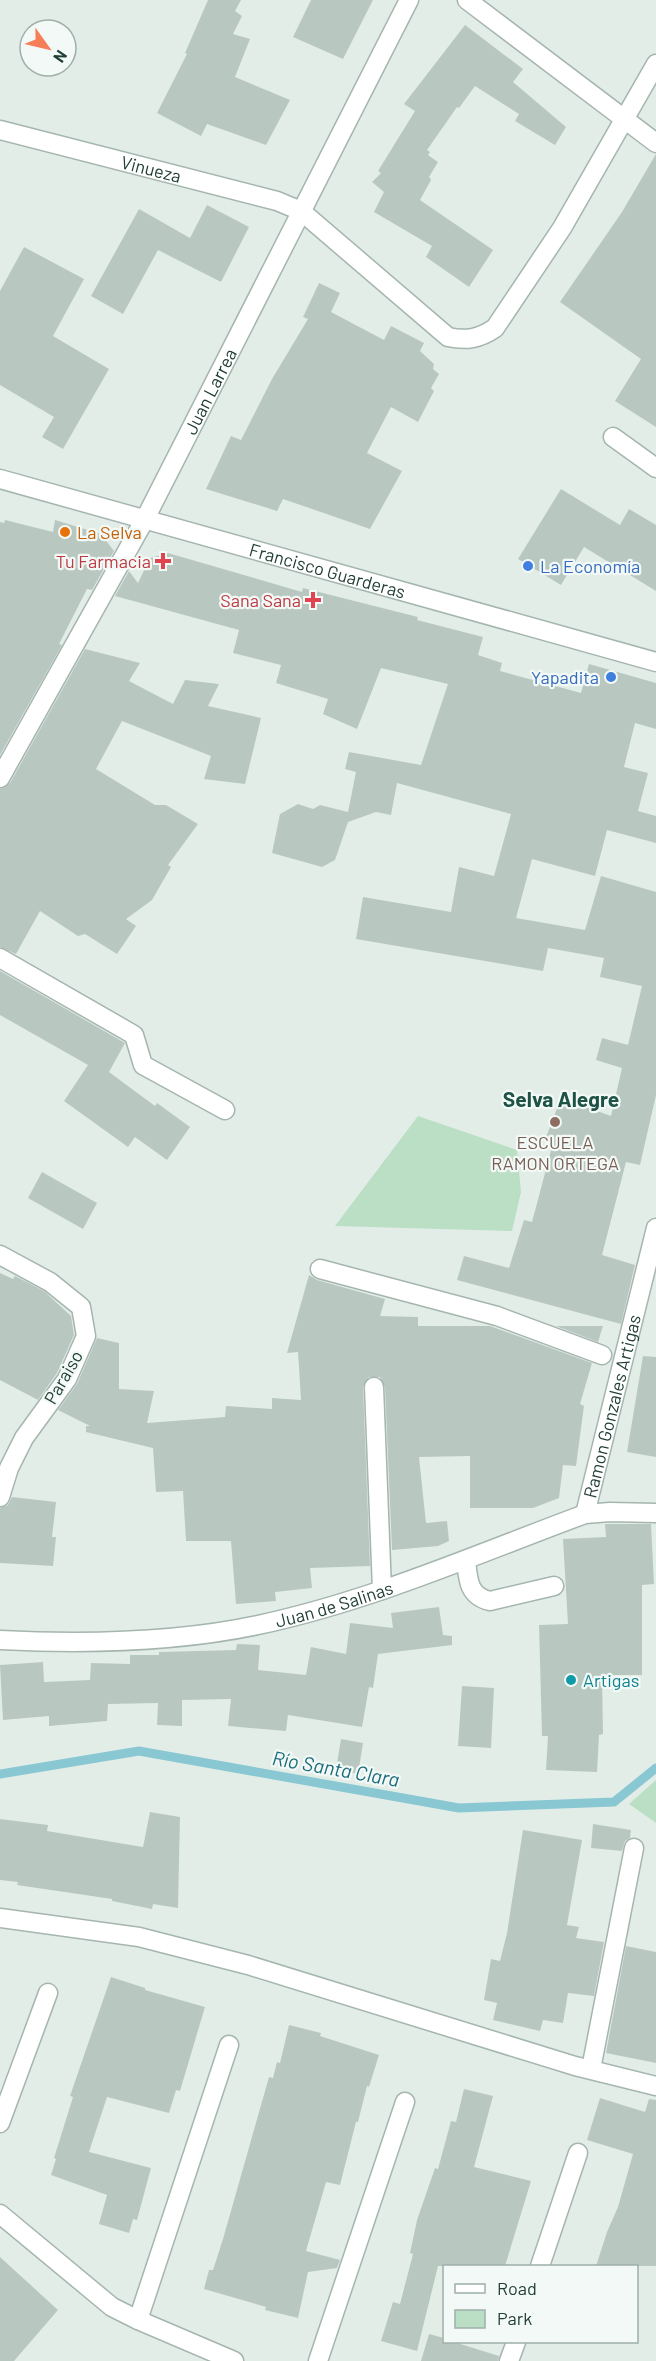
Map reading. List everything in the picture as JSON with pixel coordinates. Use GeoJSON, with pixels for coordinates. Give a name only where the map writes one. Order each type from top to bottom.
{"type":"FeatureCollection","features":[{"type":"Feature","properties":{"kind":"street","name":"Juan Larrea"},"geometry":{"type":"LineString","coordinates":[[0,778],[145,519],[409,0]]}},
{"type":"Feature","properties":{"kind":"street"},"geometry":{"type":"LineString","coordinates":[[467,0],[656,143]]}},
{"type":"Feature","properties":{"kind":"street","name":"Vinueza"},"geometry":{"type":"LineString","coordinates":[[0,130],[277,201],[301,211],[448,337],[462,340],[474,339],[495,328],[562,228],[656,64]]}},
{"type":"Feature","properties":{"kind":"street"},"geometry":{"type":"LineString","coordinates":[[614,437],[656,468]]}},
{"type":"Feature","properties":{"kind":"street","name":"Francisco Guarderas"},"geometry":{"type":"LineString","coordinates":[[0,479],[656,662]]}},
{"type":"Feature","properties":{"kind":"street"},"geometry":{"type":"LineString","coordinates":[[0,958],[134,1035],[143,1065],[225,1110]]}},
{"type":"Feature","properties":{"kind":"street","name":"Ramon Gonzales Artigas"},"geometry":{"type":"LineString","coordinates":[[585,1514],[656,1228]]}},
{"type":"Feature","properties":{"kind":"street","name":"Paraiso"},"geometry":{"type":"LineString","coordinates":[[0,1255],[50,1282],[81,1307],[86,1336],[67,1378],[24,1438],[9,1468],[0,1497]]}},
{"type":"Feature","properties":{"kind":"street"},"geometry":{"type":"LineString","coordinates":[[320,1269],[497,1316],[602,1355]]}},
{"type":"Feature","properties":{"kind":"street"},"geometry":{"type":"LineString","coordinates":[[374,1387],[382,1590]]}},
{"type":"Feature","properties":{"kind":"street","name":"Juan de Salinas"},"geometry":{"type":"LineString","coordinates":[[0,1640],[84,1642],[258,1625],[382,1590],[585,1514],[610,1512],[656,1514]]}},
{"type":"Feature","properties":{"kind":"street"},"geometry":{"type":"LineString","coordinates":[[466,1560],[469,1585],[480,1599],[489,1601],[554,1586]]}},
{"type":"Feature","properties":{"kind":"street"},"geometry":{"type":"LineString","coordinates":[[591,2069],[634,1848]]}},
{"type":"Feature","properties":{"kind":"street"},"geometry":{"type":"LineString","coordinates":[[0,1918],[139,1937],[208,1954],[575,2066],[656,2086]]}},
{"type":"Feature","properties":{"kind":"street"},"geometry":{"type":"LineString","coordinates":[[0,2123],[48,1993]]}},
{"type":"Feature","properties":{"kind":"street"},"geometry":{"type":"LineString","coordinates":[[138,2320],[229,2045]]}},
{"type":"Feature","properties":{"kind":"street"},"geometry":{"type":"LineString","coordinates":[[318,2361],[405,2102]]}},
{"type":"Feature","properties":{"kind":"street"},"geometry":{"type":"LineString","coordinates":[[540,2265],[578,2153]]}},
{"type":"Feature","properties":{"kind":"street"},"geometry":{"type":"LineString","coordinates":[[0,2214],[112,2307],[234,2361]]}},
{"type":"Feature","properties":{"kind":"street"},"geometry":{"type":"LineString","coordinates":[[509,2361],[516,2343]]}},
{"type":"Feature","properties":{"kind":"green space"},"geometry":{"type":"Polygon","coordinates":[[[418,1116],[517,1150],[521,1192],[512,1231],[335,1226],[418,1116]]]}},
{"type":"Feature","properties":{"kind":"green space"},"geometry":{"type":"Polygon","coordinates":[[[656,1780],[656,1823],[629,1804],[656,1780]]]}},
{"type":"Feature","properties":{"kind":"building"},"geometry":{"type":"Polygon","coordinates":[[[208,0],[241,0],[235,11],[242,16],[233,34],[250,39],[235,77],[290,100],[266,145],[207,124],[201,136],[157,113],[187,54],[185,53],[208,0]]]}},
{"type":"Feature","properties":{"kind":"building"},"geometry":{"type":"Polygon","coordinates":[[[311,0],[373,0],[343,59],[293,37],[311,0]]]}},
{"type":"Feature","properties":{"kind":"building"},"geometry":{"type":"Polygon","coordinates":[[[465,25],[523,69],[513,82],[566,127],[555,145],[515,121],[519,114],[475,86],[427,150],[430,152],[428,155],[438,162],[420,200],[493,250],[469,287],[426,257],[432,246],[374,212],[384,192],[372,182],[381,173],[378,171],[415,111],[404,104],[465,25]]]}},
{"type":"Feature","properties":{"kind":"building"},"geometry":{"type":"Polygon","coordinates":[[[656,154],[656,427],[615,401],[641,359],[560,302],[622,212],[656,154]]]}},
{"type":"Feature","properties":{"kind":"building"},"geometry":{"type":"Polygon","coordinates":[[[207,205],[249,227],[221,282],[158,250],[123,314],[91,296],[139,209],[190,238],[207,205]]]}},
{"type":"Feature","properties":{"kind":"building"},"geometry":{"type":"Polygon","coordinates":[[[24,247],[84,279],[53,336],[109,369],[63,449],[42,437],[54,417],[0,385],[0,291],[24,247]]]}},
{"type":"Feature","properties":{"kind":"building"},"geometry":{"type":"Polygon","coordinates":[[[319,283],[340,293],[331,312],[384,340],[391,326],[424,343],[420,351],[434,364],[433,369],[439,374],[431,388],[434,391],[418,422],[391,407],[367,453],[402,471],[370,529],[283,499],[277,511],[206,489],[231,436],[241,440],[272,379],[308,319],[303,317],[319,283]]]}},
{"type":"Feature","properties":{"kind":"building"},"geometry":{"type":"Polygon","coordinates":[[[561,489],[620,525],[629,509],[656,525],[656,591],[584,547],[561,585],[518,559],[561,489]]]}},
{"type":"Feature","properties":{"kind":"building"},"geometry":{"type":"Polygon","coordinates":[[[5,520],[53,532],[55,520],[101,534],[114,551],[92,590],[87,589],[59,644],[62,645],[0,755],[0,522],[4,523],[5,520]]]}},
{"type":"Feature","properties":{"kind":"building"},"geometry":{"type":"Polygon","coordinates":[[[168,553],[302,592],[303,588],[418,617],[417,620],[483,637],[478,655],[502,663],[500,671],[581,693],[589,664],[656,683],[656,729],[635,723],[624,767],[648,773],[638,811],[656,816],[656,843],[607,830],[595,876],[532,859],[516,918],[585,930],[601,876],[656,892],[656,1095],[640,1165],[626,1162],[602,1255],[635,1265],[621,1324],[457,1280],[464,1256],[509,1268],[524,1220],[532,1222],[553,1143],[545,1140],[561,1098],[611,1116],[622,1068],[596,1060],[602,1038],[628,1045],[642,986],[600,977],[604,958],[548,948],[543,971],[356,939],[363,897],[451,912],[459,867],[494,876],[511,814],[397,783],[391,815],[376,812],[348,822],[335,860],[322,867],[272,853],[280,814],[298,804],[313,809],[320,805],[348,812],[356,772],[345,769],[349,752],[421,765],[448,684],[381,668],[357,729],[323,714],[328,699],[276,683],[281,665],[233,653],[239,630],[115,596],[129,571],[138,583],[150,558],[168,553]]]}},
{"type":"Feature","properties":{"kind":"building"},"geometry":{"type":"Polygon","coordinates":[[[85,649],[140,663],[129,681],[173,704],[185,680],[219,684],[208,706],[261,718],[245,784],[204,779],[211,756],[122,721],[96,769],[155,805],[166,805],[198,824],[168,865],[171,867],[152,900],[126,919],[136,926],[117,954],[85,934],[78,936],[40,911],[16,954],[0,947],[0,789],[10,783],[85,649]]]}},
{"type":"Feature","properties":{"kind":"building"},"geometry":{"type":"Polygon","coordinates":[[[0,971],[125,1043],[109,1072],[155,1106],[157,1103],[190,1127],[167,1160],[135,1137],[128,1147],[64,1101],[88,1065],[0,1015],[0,971]]]}},
{"type":"Feature","properties":{"kind":"building"},"geometry":{"type":"Polygon","coordinates":[[[42,1172],[97,1203],[83,1229],[28,1198],[42,1172]]]}},
{"type":"Feature","properties":{"kind":"building"},"geometry":{"type":"Polygon","coordinates":[[[0,1273],[13,1279],[15,1276],[44,1291],[71,1316],[74,1335],[57,1373],[38,1400],[0,1380],[0,1273]]]}},
{"type":"Feature","properties":{"kind":"building"},"geometry":{"type":"Polygon","coordinates":[[[309,1275],[317,1280],[385,1299],[380,1316],[418,1317],[418,1326],[490,1326],[592,1363],[580,1404],[584,1406],[576,1466],[563,1465],[559,1498],[533,1508],[470,1508],[470,1456],[419,1457],[426,1523],[447,1521],[449,1541],[438,1546],[392,1550],[385,1387],[380,1377],[369,1377],[363,1387],[370,1566],[310,1568],[312,1588],[275,1592],[276,1601],[236,1604],[231,1541],[186,1541],[183,1491],[156,1492],[153,1448],[86,1432],[86,1426],[90,1426],[58,1410],[77,1384],[97,1338],[119,1343],[119,1389],[154,1391],[147,1423],[225,1417],[226,1406],[272,1409],[272,1398],[301,1400],[298,1352],[287,1353],[309,1275]]]}},
{"type":"Feature","properties":{"kind":"building"},"geometry":{"type":"Polygon","coordinates":[[[556,1326],[603,1326],[598,1342],[556,1326]]]}},
{"type":"Feature","properties":{"kind":"building"},"geometry":{"type":"Polygon","coordinates":[[[643,1356],[656,1357],[656,1457],[627,1452],[643,1356]]]}},
{"type":"Feature","properties":{"kind":"building"},"geometry":{"type":"Polygon","coordinates":[[[12,1497],[56,1502],[52,1537],[56,1537],[53,1566],[0,1563],[0,1508],[8,1505],[12,1497]]]}},
{"type":"Feature","properties":{"kind":"building"},"geometry":{"type":"Polygon","coordinates":[[[605,1524],[651,1524],[654,1584],[642,1585],[642,1675],[602,1675],[603,1734],[599,1735],[597,1772],[546,1770],[548,1736],[542,1736],[539,1625],[568,1624],[563,1539],[606,1537],[605,1524]]]}},
{"type":"Feature","properties":{"kind":"building"},"geometry":{"type":"Polygon","coordinates":[[[439,1607],[443,1635],[452,1636],[452,1645],[378,1654],[373,1688],[369,1687],[362,1727],[288,1715],[286,1731],[228,1726],[231,1699],[182,1700],[182,1726],[157,1725],[158,1703],[108,1704],[107,1721],[49,1726],[49,1716],[3,1720],[0,1665],[43,1662],[44,1682],[90,1680],[91,1663],[130,1664],[130,1655],[236,1650],[237,1644],[260,1645],[258,1670],[306,1675],[311,1647],[346,1654],[350,1623],[393,1628],[391,1613],[439,1607]]]}},
{"type":"Feature","properties":{"kind":"building"},"geometry":{"type":"Polygon","coordinates":[[[462,1686],[494,1688],[491,1748],[458,1746],[462,1686]]]}},
{"type":"Feature","properties":{"kind":"building"},"geometry":{"type":"Polygon","coordinates":[[[341,1739],[363,1743],[358,1774],[336,1770],[341,1739]]]}},
{"type":"Feature","properties":{"kind":"building"},"geometry":{"type":"Polygon","coordinates":[[[150,1812],[180,1817],[178,1908],[153,1904],[152,1909],[112,1901],[112,1899],[17,1885],[18,1882],[0,1880],[0,1819],[48,1825],[47,1831],[143,1847],[150,1812]]]}},
{"type":"Feature","properties":{"kind":"building"},"geometry":{"type":"Polygon","coordinates":[[[593,1824],[631,1830],[630,1838],[625,1841],[622,1851],[591,1848],[593,1824]]]}},
{"type":"Feature","properties":{"kind":"building"},"geometry":{"type":"Polygon","coordinates":[[[523,1830],[582,1840],[567,1925],[579,1927],[576,1938],[604,1942],[594,1996],[568,1993],[563,2023],[543,2020],[540,2031],[493,2020],[497,2003],[484,2000],[491,1959],[500,1961],[507,1933],[523,1830]]]}},
{"type":"Feature","properties":{"kind":"building"},"geometry":{"type":"Polygon","coordinates":[[[626,1946],[656,1952],[656,2063],[606,2053],[626,1946]]]}},
{"type":"Feature","properties":{"kind":"building"},"geometry":{"type":"Polygon","coordinates":[[[111,1977],[145,1988],[145,1990],[205,2007],[180,2091],[176,2090],[169,2113],[107,2097],[89,2152],[151,2168],[137,2220],[133,2219],[129,2233],[99,2224],[107,2195],[51,2175],[73,2097],[70,2096],[111,1977]]]}},
{"type":"Feature","properties":{"kind":"building"},"geometry":{"type":"Polygon","coordinates":[[[289,2025],[321,2033],[320,2036],[379,2055],[369,2087],[367,2086],[358,2122],[356,2122],[340,2185],[326,2182],[306,2251],[340,2260],[337,2268],[308,2272],[298,2318],[265,2310],[266,2307],[204,2289],[209,2270],[213,2270],[223,2239],[269,2077],[273,2078],[277,2062],[280,2063],[289,2025]]]}},
{"type":"Feature","properties":{"kind":"building"},"geometry":{"type":"Polygon","coordinates":[[[464,2089],[493,2096],[474,2167],[531,2181],[505,2265],[438,2266],[417,2351],[381,2341],[393,2302],[400,2304],[413,2254],[410,2253],[417,2220],[435,2168],[438,2169],[451,2121],[456,2122],[464,2089]]]}},
{"type":"Feature","properties":{"kind":"building"},"geometry":{"type":"Polygon","coordinates":[[[600,2098],[645,2112],[649,2099],[656,2100],[656,2266],[596,2265],[618,2207],[633,2154],[587,2140],[600,2098]]]}},
{"type":"Feature","properties":{"kind":"building"},"geometry":{"type":"Polygon","coordinates":[[[0,2257],[58,2310],[14,2361],[0,2361],[0,2257]]]}},
{"type":"Feature","properties":{"kind":"building"},"geometry":{"type":"Polygon","coordinates":[[[429,2334],[443,2338],[443,2343],[457,2343],[499,2356],[498,2361],[421,2361],[429,2334]]]}},
{"type":"Feature","properties":{"kind":"waterway","name":"Río Santa Clara"},"geometry":{"type":"LineString","coordinates":[[0,1774],[139,1751],[459,1808],[614,1802],[656,1768]]}},
{"type":"Feature","properties":{"kind":"place","name":"La Selva"},"geometry":{"type":"Point","coordinates":[65,532]}},
{"type":"Feature","properties":{"kind":"place","name":"Tu Farmacia"},"geometry":{"type":"Point","coordinates":[163,561]}},
{"type":"Feature","properties":{"kind":"place","name":"La Economía"},"geometry":{"type":"Point","coordinates":[528,566]}},
{"type":"Feature","properties":{"kind":"place","name":"Sana Sana"},"geometry":{"type":"Point","coordinates":[313,600]}},
{"type":"Feature","properties":{"kind":"place","name":"Yapadita"},"geometry":{"type":"Point","coordinates":[611,677]}},
{"type":"Feature","properties":{"kind":"place","name":"ESCUELA RAMON ORTEGA"},"geometry":{"type":"Point","coordinates":[555,1122]}},
{"type":"Feature","properties":{"kind":"place","name":"Artigas"},"geometry":{"type":"Point","coordinates":[571,1680]}},
{"type":"Feature","properties":{"kind":"district","name":"Selva Alegre"},"geometry":{"type":"Point","coordinates":[561,1098]}}]}
